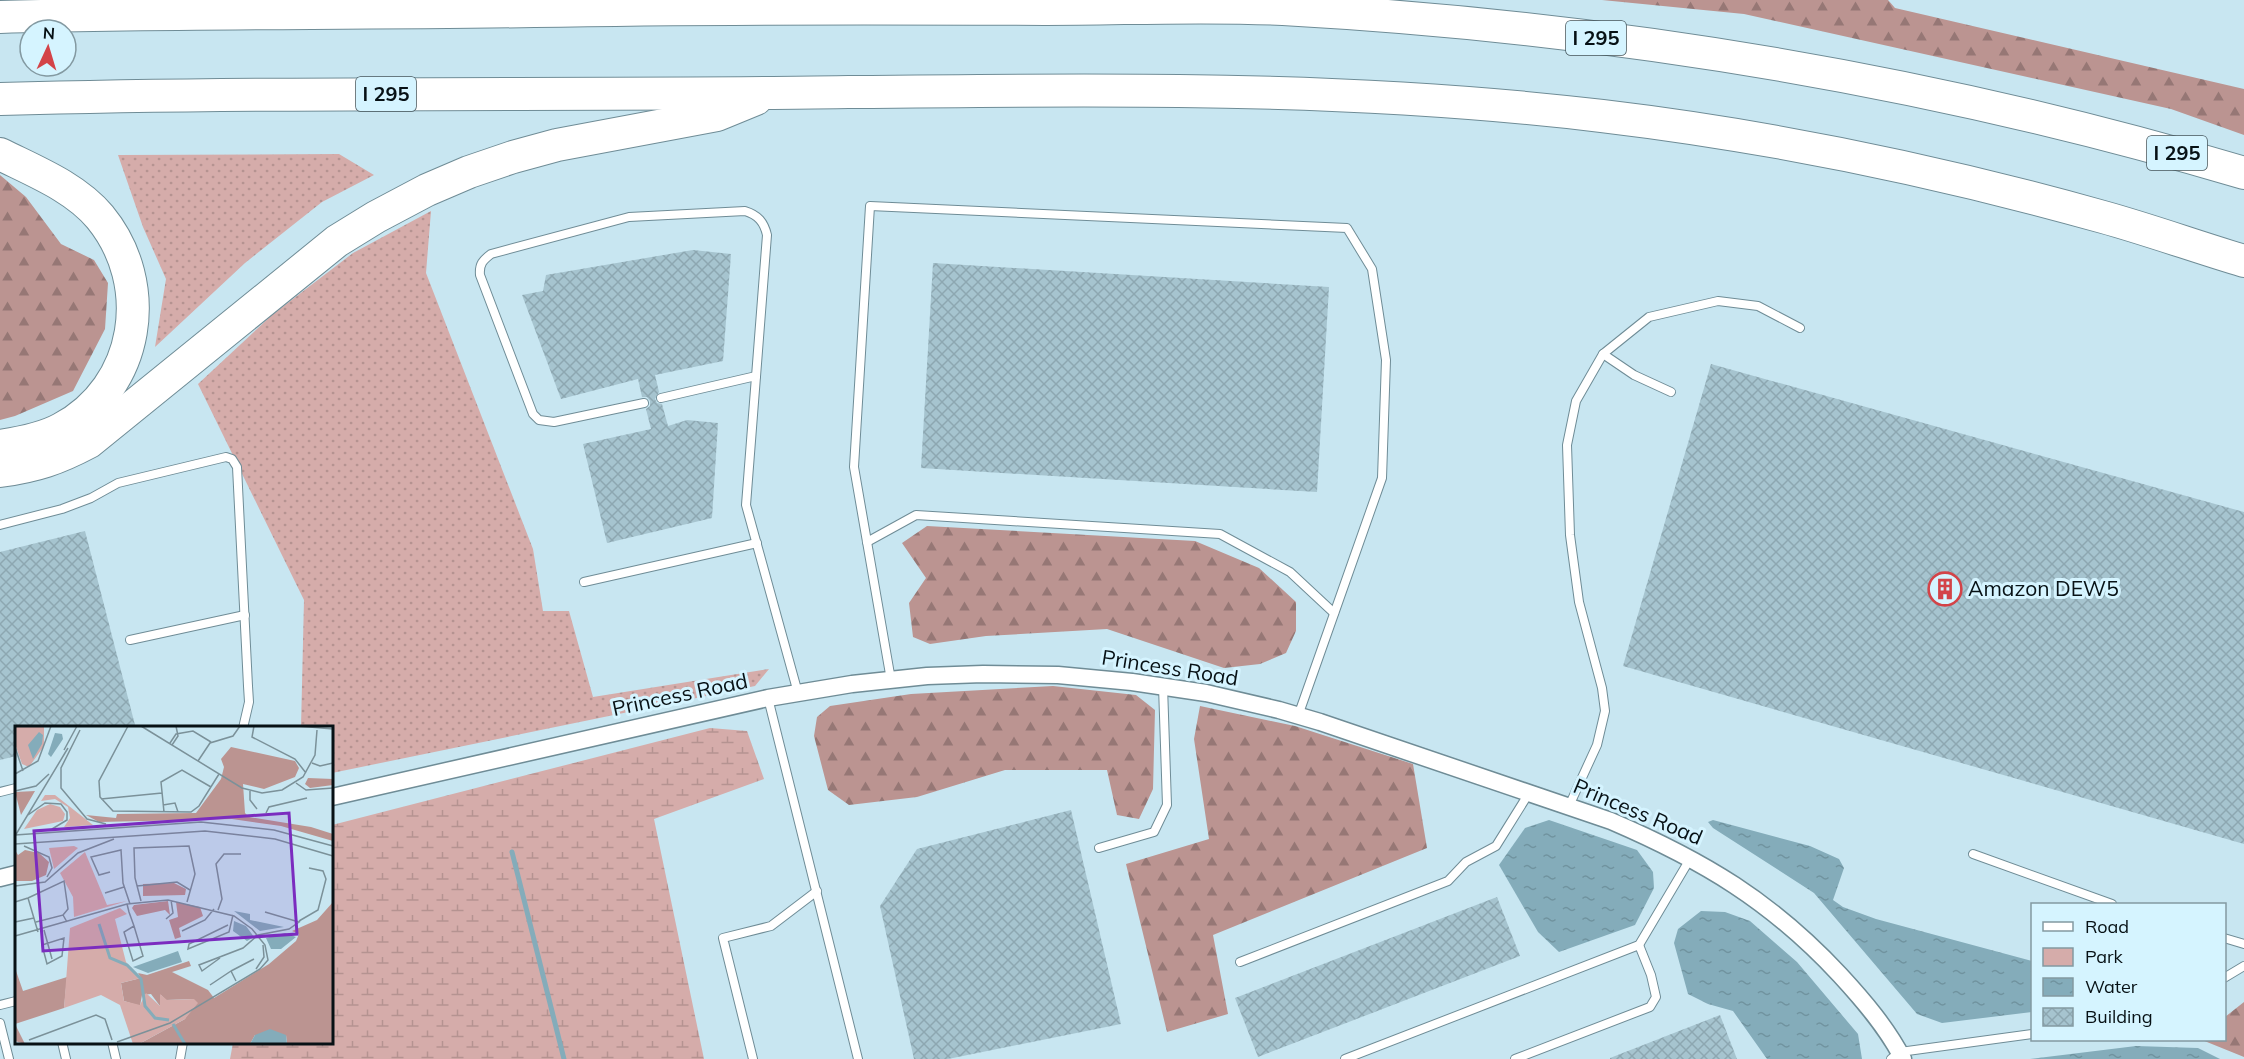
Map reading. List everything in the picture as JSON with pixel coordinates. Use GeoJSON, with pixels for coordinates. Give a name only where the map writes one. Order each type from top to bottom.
{"type":"FeatureCollection","features":[{"type":"Feature","properties":{"kind":"highway"},"geometry":{"type":"LineString","coordinates":[[40,16],[68,0]]}},
{"type":"Feature","properties":{"kind":"highway","name":"I 295"},"geometry":{"type":"LineString","coordinates":[[0,17],[443,13],[705,4],[1274,9],[1368,15],[1668,46],[1835,75],[1968,102],[2109,135],[2244,173]]}},
{"type":"Feature","properties":{"kind":"highway","name":"I 295"},"geometry":{"type":"LineString","coordinates":[[0,99],[1024,89],[1274,92],[1392,97],[1499,105],[1714,132],[1924,173],[2105,217],[2244,261]]}},
{"type":"Feature","properties":{"kind":"highway"},"geometry":{"type":"LineString","coordinates":[[0,471],[36,466],[63,456],[89,442],[337,241],[427,190],[513,157],[557,145],[717,115],[773,93]]}},
{"type":"Feature","properties":{"kind":"highway"},"geometry":{"type":"LineString","coordinates":[[0,154],[58,184],[81,199],[99,215],[124,256],[131,282],[134,308],[132,330],[125,355],[116,375],[101,397],[84,414],[62,429],[49,435],[0,446]]}},
{"type":"Feature","properties":{"kind":"street","name":"Princess Road"},"geometry":{"type":"LineString","coordinates":[[333,797],[768,698],[891,680],[983,674],[1058,675],[1206,693],[1298,716],[1569,806],[1658,841],[1691,858],[1748,893],[1789,924],[1854,990],[1880,1022],[1898,1057]]}},
{"type":"Feature","properties":{"kind":"street"},"geometry":{"type":"LineString","coordinates":[[0,878],[15,874]]}},
{"type":"Feature","properties":{"kind":"lane"},"geometry":{"type":"LineString","coordinates":[[891,680],[854,467],[870,206],[1347,228],[1372,269],[1386,360],[1382,478],[1298,716]]}},
{"type":"Feature","properties":{"kind":"lane"},"geometry":{"type":"LineString","coordinates":[[644,403],[554,422],[539,420],[533,414],[480,275],[483,259],[492,254],[628,218],[745,211],[753,214],[765,226],[766,235],[747,505],[798,694]]}},
{"type":"Feature","properties":{"kind":"lane"},"geometry":{"type":"LineString","coordinates":[[1569,806],[1597,745],[1605,711],[1602,688],[1579,602],[1570,535],[1567,445],[1576,401],[1603,354],[1649,317],[1718,302],[1758,306],[1800,328]]}},
{"type":"Feature","properties":{"kind":"lane"},"geometry":{"type":"LineString","coordinates":[[1603,354],[1634,375],[1671,392]]}},
{"type":"Feature","properties":{"kind":"lane"},"geometry":{"type":"LineString","coordinates":[[661,398],[756,376]]}},
{"type":"Feature","properties":{"kind":"lane"},"geometry":{"type":"LineString","coordinates":[[0,525],[62,510],[118,483],[226,457],[232,459],[237,467],[249,702],[243,726]]}},
{"type":"Feature","properties":{"kind":"lane"},"geometry":{"type":"LineString","coordinates":[[867,542],[916,515],[1220,534],[1290,572],[1334,613]]}},
{"type":"Feature","properties":{"kind":"lane"},"geometry":{"type":"LineString","coordinates":[[584,582],[757,543]]}},
{"type":"Feature","properties":{"kind":"lane"},"geometry":{"type":"LineString","coordinates":[[130,640],[245,615]]}},
{"type":"Feature","properties":{"kind":"lane"},"geometry":{"type":"LineString","coordinates":[[1099,848],[1154,832],[1167,805],[1163,686]]}},
{"type":"Feature","properties":{"kind":"lane"},"geometry":{"type":"LineString","coordinates":[[768,698],[858,1059]]}},
{"type":"Feature","properties":{"kind":"lane"},"geometry":{"type":"LineString","coordinates":[[0,792],[15,788]]}},
{"type":"Feature","properties":{"kind":"lane"},"geometry":{"type":"LineString","coordinates":[[1240,962],[1448,881],[1466,862],[1496,846],[1528,793]]}},
{"type":"Feature","properties":{"kind":"lane"},"geometry":{"type":"LineString","coordinates":[[1973,854],[2109,903]]}},
{"type":"Feature","properties":{"kind":"lane"},"geometry":{"type":"LineString","coordinates":[[1345,1059],[1640,945],[1691,858]]}},
{"type":"Feature","properties":{"kind":"lane"},"geometry":{"type":"LineString","coordinates":[[753,1059],[723,938],[771,926],[817,891]]}},
{"type":"Feature","properties":{"kind":"lane"},"geometry":{"type":"LineString","coordinates":[[2226,939],[2244,944]]}},
{"type":"Feature","properties":{"kind":"lane"},"geometry":{"type":"LineString","coordinates":[[1515,1059],[1650,1007],[1656,997],[1640,945]]}},
{"type":"Feature","properties":{"kind":"lane"},"geometry":{"type":"LineString","coordinates":[[2226,977],[2244,966]]}},
{"type":"Feature","properties":{"kind":"lane"},"geometry":{"type":"LineString","coordinates":[[0,1005],[15,1001]]}},
{"type":"Feature","properties":{"kind":"lane"},"geometry":{"type":"LineString","coordinates":[[0,1023],[9,1059]]}},
{"type":"Feature","properties":{"kind":"lane"},"geometry":{"type":"LineString","coordinates":[[1898,1057],[2031,1034]]}},
{"type":"Feature","properties":{"kind":"lane"},"geometry":{"type":"LineString","coordinates":[[62,1044],[66,1059]]}},
{"type":"Feature","properties":{"kind":"lane"},"geometry":{"type":"LineString","coordinates":[[112,1044],[116,1059]]}},
{"type":"Feature","properties":{"kind":"lane"},"geometry":{"type":"LineString","coordinates":[[180,1059],[183,1044]]}},
{"type":"Feature","properties":{"kind":"green space"},"geometry":{"type":"Polygon","coordinates":[[[1602,0],[1888,0],[1895,8],[2244,89],[2244,135],[2171,109],[1744,14],[1602,0]]]}},
{"type":"Feature","properties":{"kind":"green space"},"geometry":{"type":"Polygon","coordinates":[[[339,154],[374,175],[322,202],[245,263],[155,347],[166,279],[143,227],[118,155],[339,154]]]}},
{"type":"Feature","properties":{"kind":"green space"},"geometry":{"type":"Polygon","coordinates":[[[0,175],[26,197],[61,244],[94,260],[108,283],[105,329],[73,391],[15,416],[0,420],[0,175]]]}},
{"type":"Feature","properties":{"kind":"green space"},"geometry":{"type":"Polygon","coordinates":[[[431,211],[426,273],[533,549],[543,611],[569,611],[593,697],[769,669],[755,686],[333,773],[333,726],[301,726],[304,600],[198,384],[272,315],[353,253],[431,211]]]}},
{"type":"Feature","properties":{"kind":"green space"},"geometry":{"type":"Polygon","coordinates":[[[927,526],[1195,541],[1259,568],[1296,602],[1296,631],[1286,653],[1260,664],[1224,668],[1107,629],[986,636],[930,644],[913,637],[909,603],[926,578],[902,543],[927,526]]]}},
{"type":"Feature","properties":{"kind":"green space"},"geometry":{"type":"Polygon","coordinates":[[[1053,686],[1136,695],[1155,710],[1153,789],[1139,819],[1117,815],[1107,770],[1005,770],[917,797],[849,805],[828,790],[814,736],[817,717],[830,706],[911,694],[1053,686]]]}},
{"type":"Feature","properties":{"kind":"green space"},"geometry":{"type":"Polygon","coordinates":[[[1200,706],[1295,726],[1413,764],[1427,848],[1213,935],[1228,1014],[1167,1032],[1126,864],[1209,839],[1194,739],[1200,706]]]}},
{"type":"Feature","properties":{"kind":"green space"},"geometry":{"type":"Polygon","coordinates":[[[710,728],[747,731],[764,779],[654,819],[704,1059],[230,1059],[233,1044],[333,1044],[333,825],[710,728]]]}},
{"type":"Feature","properties":{"kind":"green space"},"geometry":{"type":"Polygon","coordinates":[[[2244,1002],[2244,1057],[2204,1041],[2226,1041],[2226,1016],[2244,1002]]]}},
{"type":"Feature","properties":{"kind":"water"},"geometry":{"type":"Polygon","coordinates":[[[1549,820],[1637,850],[1653,872],[1654,888],[1635,925],[1559,952],[1538,932],[1499,865],[1525,828],[1549,820]]]}},
{"type":"Feature","properties":{"kind":"water"},"geometry":{"type":"Polygon","coordinates":[[[1713,820],[1810,846],[1839,859],[1844,868],[1833,900],[1843,907],[1876,919],[2031,961],[2031,1012],[1942,1023],[1917,1014],[1814,893],[1713,828],[1708,822],[1713,820]]]}},
{"type":"Feature","properties":{"kind":"water"},"geometry":{"type":"Polygon","coordinates":[[[1701,911],[1725,912],[1750,921],[1797,962],[1858,1034],[1862,1059],[1767,1059],[1733,1011],[1708,1004],[1688,994],[1674,943],[1678,929],[1701,911]]]}},
{"type":"Feature","properties":{"kind":"water"},"geometry":{"type":"Polygon","coordinates":[[[2136,1046],[2198,1048],[2220,1059],[2030,1059],[2136,1046]]]}},
{"type":"Feature","properties":{"kind":"building"},"geometry":{"type":"Polygon","coordinates":[[[693,250],[731,254],[723,361],[655,375],[659,392],[655,399],[657,403],[662,404],[668,426],[687,420],[718,423],[712,518],[607,543],[583,444],[651,429],[646,409],[650,406],[650,401],[647,397],[642,397],[638,379],[561,399],[522,295],[543,291],[546,275],[693,250]]]}},
{"type":"Feature","properties":{"kind":"building"},"geometry":{"type":"Polygon","coordinates":[[[933,263],[1329,287],[1317,492],[921,468],[933,263]]]}},
{"type":"Feature","properties":{"kind":"building","name":"Amazon DEW5"},"geometry":{"type":"Polygon","coordinates":[[[1711,364],[2244,512],[2244,844],[1623,666],[1711,364]]]}},
{"type":"Feature","properties":{"kind":"building"},"geometry":{"type":"Polygon","coordinates":[[[85,531],[135,725],[15,726],[15,756],[0,760],[0,552],[85,531]]]}},
{"type":"Feature","properties":{"kind":"building"},"geometry":{"type":"Polygon","coordinates":[[[1071,810],[1121,1024],[948,1059],[914,1059],[880,906],[917,849],[1071,810]]]}},
{"type":"Feature","properties":{"kind":"building"},"geometry":{"type":"Polygon","coordinates":[[[1497,897],[1520,956],[1258,1057],[1235,998],[1497,897]]]}},
{"type":"Feature","properties":{"kind":"building"},"geometry":{"type":"Polygon","coordinates":[[[1720,1015],[1737,1059],[1610,1059],[1610,1058],[1720,1015]]]}},
{"type":"Feature","properties":{"kind":"waterway"},"geometry":{"type":"LineString","coordinates":[[512,852],[564,1059]]}},
{"type":"Feature","properties":{"kind":"place","name":"Amazon DEW5"},"geometry":{"type":"Point","coordinates":[1945,589]}}]}
